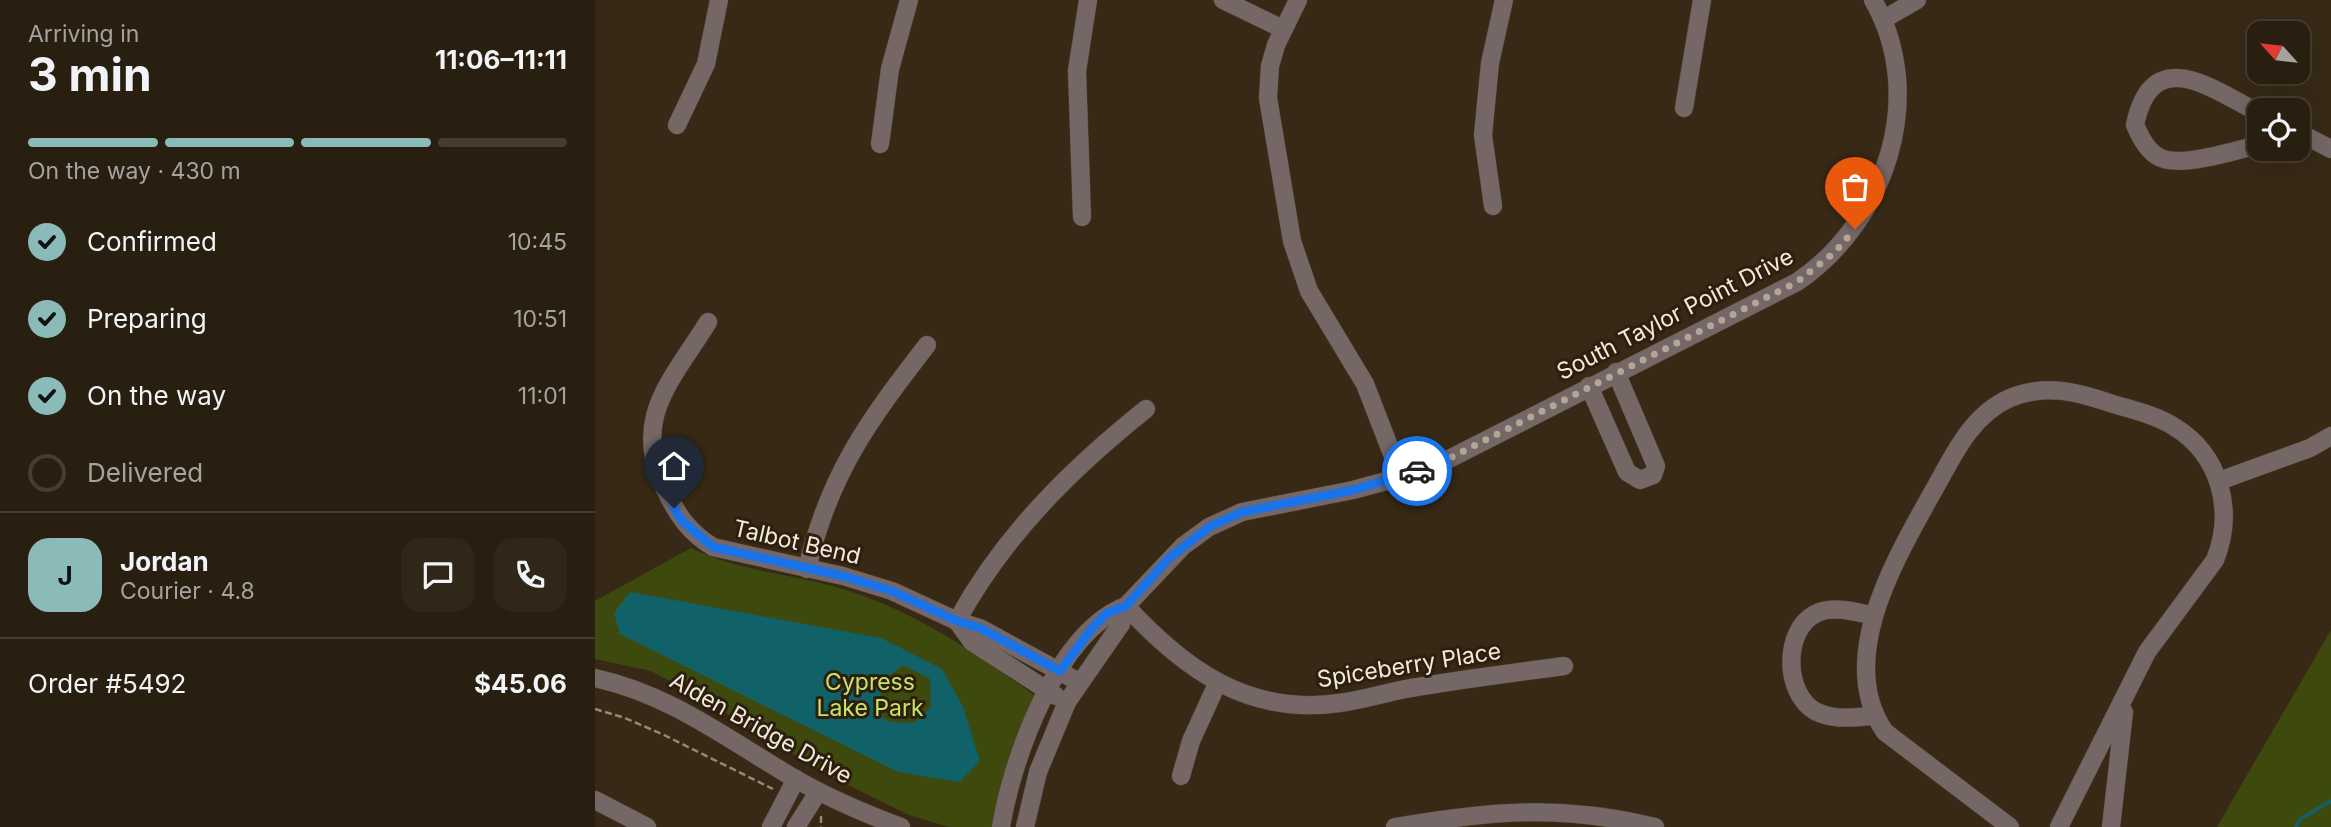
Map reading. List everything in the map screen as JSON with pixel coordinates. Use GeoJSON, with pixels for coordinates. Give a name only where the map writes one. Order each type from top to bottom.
{"type":"FeatureCollection","features":[{"type":"Feature","properties":{"kind":"street"},"geometry":{"type":"LineString","coordinates":[[677,125],[706,64],[719,0]]}},
{"type":"Feature","properties":{"kind":"street"},"geometry":{"type":"LineString","coordinates":[[880,144],[890,69],[909,0]]}},
{"type":"Feature","properties":{"kind":"street"},"geometry":{"type":"LineString","coordinates":[[1082,217],[1077,71],[1088,0]]}},
{"type":"Feature","properties":{"kind":"street"},"geometry":{"type":"LineString","coordinates":[[1223,0],[1283,29]]}},
{"type":"Feature","properties":{"kind":"street"},"geometry":{"type":"LineString","coordinates":[[1298,0],[1283,29],[1270,65],[1268,106],[1292,241],[1309,291],[1365,384],[1401,477]]}},
{"type":"Feature","properties":{"kind":"street"},"geometry":{"type":"LineString","coordinates":[[1493,206],[1483,135],[1490,63],[1504,0]]}},
{"type":"Feature","properties":{"kind":"street"},"geometry":{"type":"LineString","coordinates":[[1684,108],[1702,0]]}},
{"type":"Feature","properties":{"kind":"street","name":"South Taylor Point Drive"},"geometry":{"type":"LineString","coordinates":[[1126,606],[1182,546],[1223,520],[1242,512],[1353,490],[1401,477],[1448,459],[1797,282],[1835,252],[1855,229],[1882,177],[1898,107],[1896,53],[1884,19],[1873,0]]}},
{"type":"Feature","properties":{"kind":"street"},"geometry":{"type":"LineString","coordinates":[[1884,19],[1917,0]]}},
{"type":"Feature","properties":{"kind":"street"},"geometry":{"type":"LineString","coordinates":[[2247,107],[2197,80],[2175,76],[2155,83],[2139,103],[2134,125],[2144,144],[2158,158],[2183,162],[2247,148]]}},
{"type":"Feature","properties":{"kind":"street"},"geometry":{"type":"LineString","coordinates":[[2310,140],[2331,149]]}},
{"type":"Feature","properties":{"kind":"street","name":"Talbot Bend"},"geometry":{"type":"LineString","coordinates":[[708,322],[659,401],[650,442],[656,471],[681,520],[701,540],[713,547],[892,591],[957,621],[980,628],[1079,682]]}},
{"type":"Feature","properties":{"kind":"street"},"geometry":{"type":"LineString","coordinates":[[807,569],[815,534],[835,479],[872,416],[927,345]]}},
{"type":"Feature","properties":{"kind":"street"},"geometry":{"type":"LineString","coordinates":[[1589,386],[1627,472],[1640,480],[1653,475],[1656,466],[1616,372]]}},
{"type":"Feature","properties":{"kind":"street"},"geometry":{"type":"LineString","coordinates":[[2010,827],[1896,743],[1874,716],[1867,674],[1874,616],[1896,559],[1965,436],[1985,414],[2010,398],[2042,390],[2071,391],[2159,418],[2195,443],[2218,481],[2224,515],[2220,546],[2215,560],[2155,639],[2059,827]]}},
{"type":"Feature","properties":{"kind":"street"},"geometry":{"type":"LineString","coordinates":[[957,621],[1005,546],[1024,524],[1097,449],[1146,409]]}},
{"type":"Feature","properties":{"kind":"street"},"geometry":{"type":"LineString","coordinates":[[2218,481],[2309,448],[2331,436]]}},
{"type":"Feature","properties":{"kind":"street"},"geometry":{"type":"LineString","coordinates":[[1001,827],[1016,765],[1048,691],[1093,627],[1107,613],[1126,606]]}},
{"type":"Feature","properties":{"kind":"street"},"geometry":{"type":"LineString","coordinates":[[1025,827],[1038,772],[1067,702],[1116,632],[1126,606]]}},
{"type":"Feature","properties":{"kind":"street","name":"Spiceberry Place"},"geometry":{"type":"LineString","coordinates":[[1126,606],[1167,647],[1217,684],[1269,700],[1321,705],[1441,682],[1564,666]]}},
{"type":"Feature","properties":{"kind":"street"},"geometry":{"type":"LineString","coordinates":[[1874,616],[1837,609],[1817,613],[1809,618],[1795,637],[1792,676],[1799,696],[1815,710],[1837,718],[1874,716]]}},
{"type":"Feature","properties":{"kind":"street","name":"Talbot Bend"},"geometry":{"type":"LineString","coordinates":[[957,621],[972,642],[1067,702]]}},
{"type":"Feature","properties":{"kind":"street","name":"Alden Bridge Drive"},"geometry":{"type":"LineString","coordinates":[[595,678],[649,693],[678,706],[814,799],[901,827]]}},
{"type":"Feature","properties":{"kind":"street"},"geometry":{"type":"LineString","coordinates":[[1181,776],[1191,741],[1217,684]]}},
{"type":"Feature","properties":{"kind":"street"},"geometry":{"type":"LineString","coordinates":[[2111,827],[2123,719],[2133,684]]}},
{"type":"Feature","properties":{"kind":"street"},"geometry":{"type":"LineString","coordinates":[[771,827],[792,786]]}},
{"type":"Feature","properties":{"kind":"street"},"geometry":{"type":"LineString","coordinates":[[796,827],[814,799]]}},
{"type":"Feature","properties":{"kind":"street"},"geometry":{"type":"LineString","coordinates":[[595,800],[647,827]]}},
{"type":"Feature","properties":{"kind":"street"},"geometry":{"type":"LineString","coordinates":[[1395,827],[1465,815],[1531,810],[1601,822],[1655,827]]}},
{"type":"Feature","properties":{"kind":"path"},"geometry":{"type":"LineString","coordinates":[[595,709],[634,722],[760,785],[792,786]]}},
{"type":"Feature","properties":{"kind":"path"},"geometry":{"type":"LineString","coordinates":[[814,799],[821,815],[821,827]]}},
{"type":"Feature","properties":{"kind":"green space","name":"Cypress Lake Park"},"geometry":{"type":"Polygon","coordinates":[[[691,548],[745,567],[836,587],[891,607],[963,646],[1034,695],[1011,753],[994,827],[949,827],[909,815],[828,775],[693,693],[651,671],[595,659],[595,601],[691,548]]]}},
{"type":"Feature","properties":{"kind":"green space"},"geometry":{"type":"Polygon","coordinates":[[[2331,630],[2331,827],[2217,827],[2331,630]]]}},
{"type":"Feature","properties":{"kind":"water"},"geometry":{"type":"Polygon","coordinates":[[[630,592],[881,638],[942,669],[963,707],[980,761],[959,782],[898,772],[620,634],[614,613],[630,592]],[[903,665],[884,680],[876,713],[890,722],[914,723],[931,707],[930,679],[903,665]]]}},
{"type":"Feature","properties":{"kind":"waterway"},"geometry":{"type":"LineString","coordinates":[[2296,827],[2300,819],[2331,801]]}},
{"type":"Feature","properties":{"kind":"way so far"},"geometry":{"type":"LineString","coordinates":[[1417,471],[1448,459],[1797,282],[1835,252],[1855,229]]}},
{"type":"Feature","properties":{"kind":"route"},"geometry":{"type":"LineString","coordinates":[[674,508],[681,520],[701,540],[713,547],[843,576],[892,591],[957,621],[980,628],[1060,671],[1074,649],[1107,613],[1126,606],[1169,558],[1209,527],[1242,512],[1353,490],[1417,471]]}}]}
